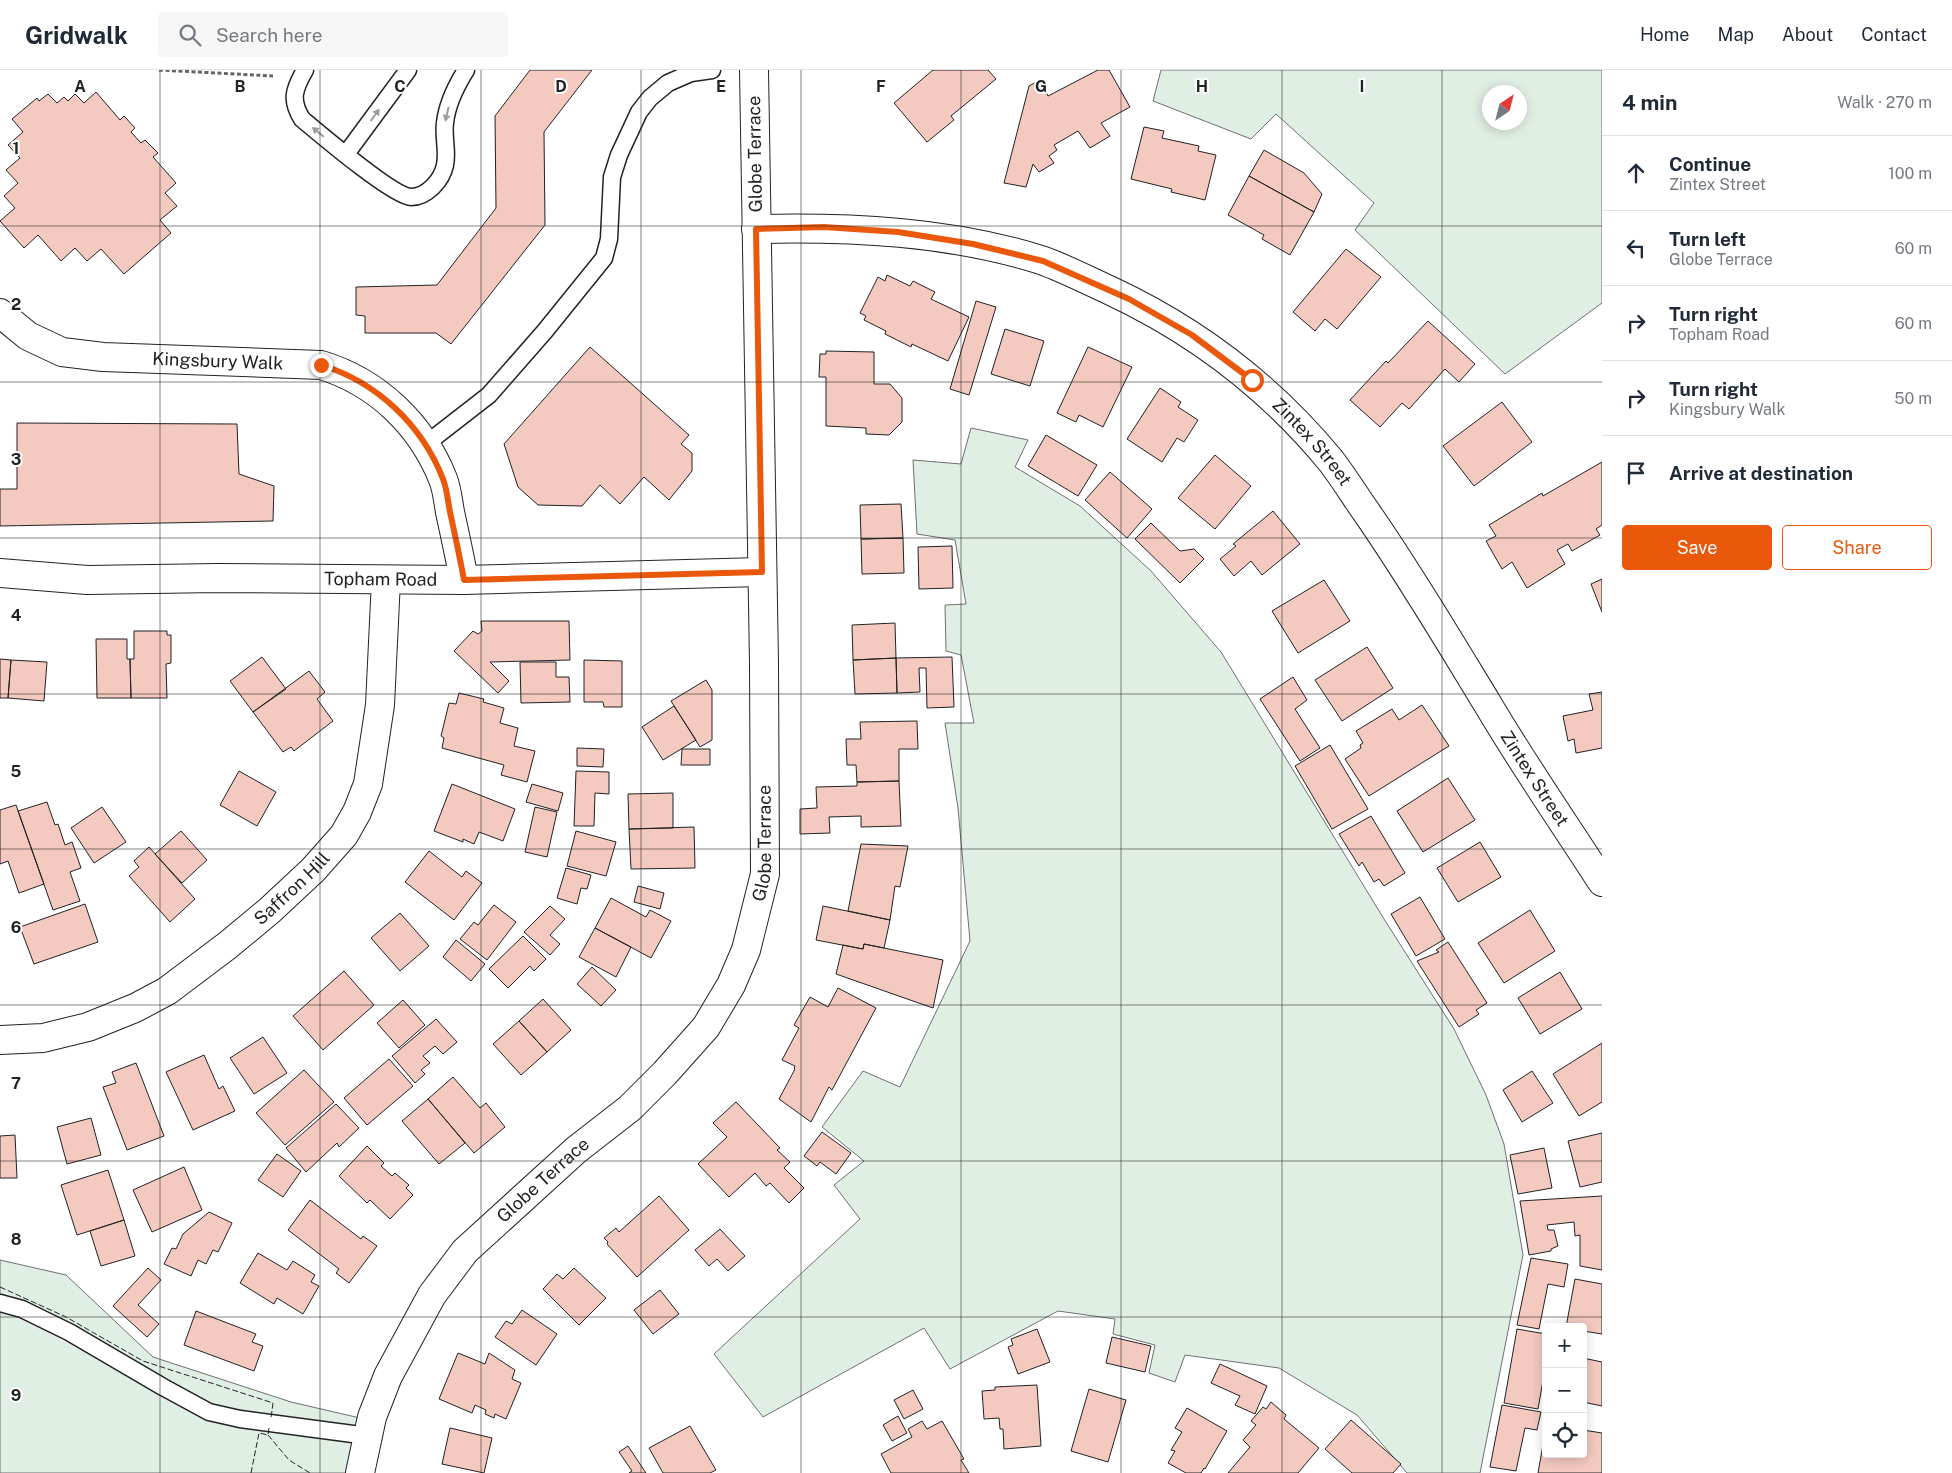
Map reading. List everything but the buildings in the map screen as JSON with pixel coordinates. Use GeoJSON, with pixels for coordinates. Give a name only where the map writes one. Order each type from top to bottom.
{"type":"FeatureCollection","features":[{"type":"Feature","properties":{"kind":"street","name":"Globe Terrace"},"geometry":{"type":"LineString","coordinates":[[360,1473],[372,1417],[388,1376],[432,1295],[465,1251],[576,1150],[630,1108],[666,1072],[706,1028],[731,985],[746,950],[765,874],[764,673],[754,70]]}},
{"type":"Feature","properties":{"kind":"street","name":"Zintex Street"},"geometry":{"type":"LineString","coordinates":[[756,229],[824,227],[898,232],[973,244],[1043,261],[1129,299],[1192,335],[1252,380],[1332,462],[1402,562],[1491,710],[1602,882]]}},
{"type":"Feature","properties":{"kind":"street","name":"Kingsbury Walk"},"geometry":{"type":"LineString","coordinates":[[0,313],[28,336],[62,352],[103,358],[321,365],[340,371],[364,384],[410,422],[426,444],[444,480],[464,580]]}},
{"type":"Feature","properties":{"kind":"street","name":"Topham Road"},"geometry":{"type":"LineString","coordinates":[[0,573],[87,580],[218,578],[464,580],[762,572]]}},
{"type":"Feature","properties":{"kind":"street","name":"Saffron Hill"},"geometry":{"type":"LineString","coordinates":[[0,1040],[43,1038],[88,1026],[134,1008],[167,991],[269,911],[313,870],[344,835],[357,812],[368,784],[380,705],[386,580]]}},
{"type":"Feature","properties":{"kind":"lane"},"geometry":{"type":"LineString","coordinates":[[346,154],[408,70]]}},
{"type":"Feature","properties":{"kind":"lane"},"geometry":{"type":"LineString","coordinates":[[303,74],[294,100],[296,109],[302,119],[400,194],[411,197],[422,195],[432,188],[441,175],[446,158],[444,123],[450,101],[466,70]]}},
{"type":"Feature","properties":{"kind":"lane"},"geometry":{"type":"LineString","coordinates":[[426,444],[489,394],[545,331],[604,258],[609,239],[612,177],[619,155],[639,112],[650,98],[668,83],[690,73],[712,70]]}},
{"type":"Feature","properties":{"kind":"lane"},"geometry":{"type":"LineString","coordinates":[[0,1303],[22,1308],[70,1332],[163,1388],[209,1412],[240,1419],[368,1436]]}},
{"type":"Feature","properties":{"kind":"path"},"geometry":{"type":"LineString","coordinates":[[159,70],[303,74]]}},
{"type":"Feature","properties":{"kind":"green space"},"geometry":{"type":"Polygon","coordinates":[[[1161,70],[1602,70],[1602,303],[1505,374],[1355,230],[1374,203],[1276,114],[1251,139],[1153,101],[1161,70]]]}},
{"type":"Feature","properties":{"kind":"green space"},"geometry":{"type":"Polygon","coordinates":[[[971,428],[1028,440],[1015,467],[1080,506],[1151,571],[1221,652],[1384,919],[1454,1029],[1486,1095],[1504,1144],[1523,1255],[1480,1473],[1407,1473],[1357,1415],[1279,1368],[1185,1355],[1175,1382],[1149,1373],[1155,1345],[1113,1334],[1115,1319],[1058,1311],[950,1369],[924,1328],[763,1417],[714,1354],[860,1219],[834,1185],[864,1161],[822,1127],[863,1071],[900,1087],[970,941],[958,808],[945,723],[974,723],[961,655],[946,651],[945,605],[966,604],[955,540],[917,534],[913,460],[961,464],[971,428]]]}},
{"type":"Feature","properties":{"kind":"green space"},"geometry":{"type":"Polygon","coordinates":[[[0,1260],[66,1275],[153,1357],[291,1402],[373,1421],[361,1473],[0,1473],[0,1260]]]}},
{"type":"Feature","properties":{"kind":"fence"},"geometry":{"type":"LineString","coordinates":[[0,1287],[66,1317],[143,1361],[273,1403],[271,1418]]}},
{"type":"Feature","properties":{"kind":"fence"},"geometry":{"type":"LineString","coordinates":[[251,1473],[259,1433],[268,1435],[269,1428]]}},
{"type":"Feature","properties":{"kind":"fence"},"geometry":{"type":"LineString","coordinates":[[268,1435],[289,1460],[310,1473]]}},
{"type":"Feature","properties":{"kind":"route"},"geometry":{"type":"LineString","coordinates":[[321,365],[340,371],[364,384],[410,422],[426,444],[444,480],[464,580],[762,572],[756,229],[824,227],[898,232],[973,244],[1043,261],[1129,299],[1192,335],[1252,380]]}}]}
